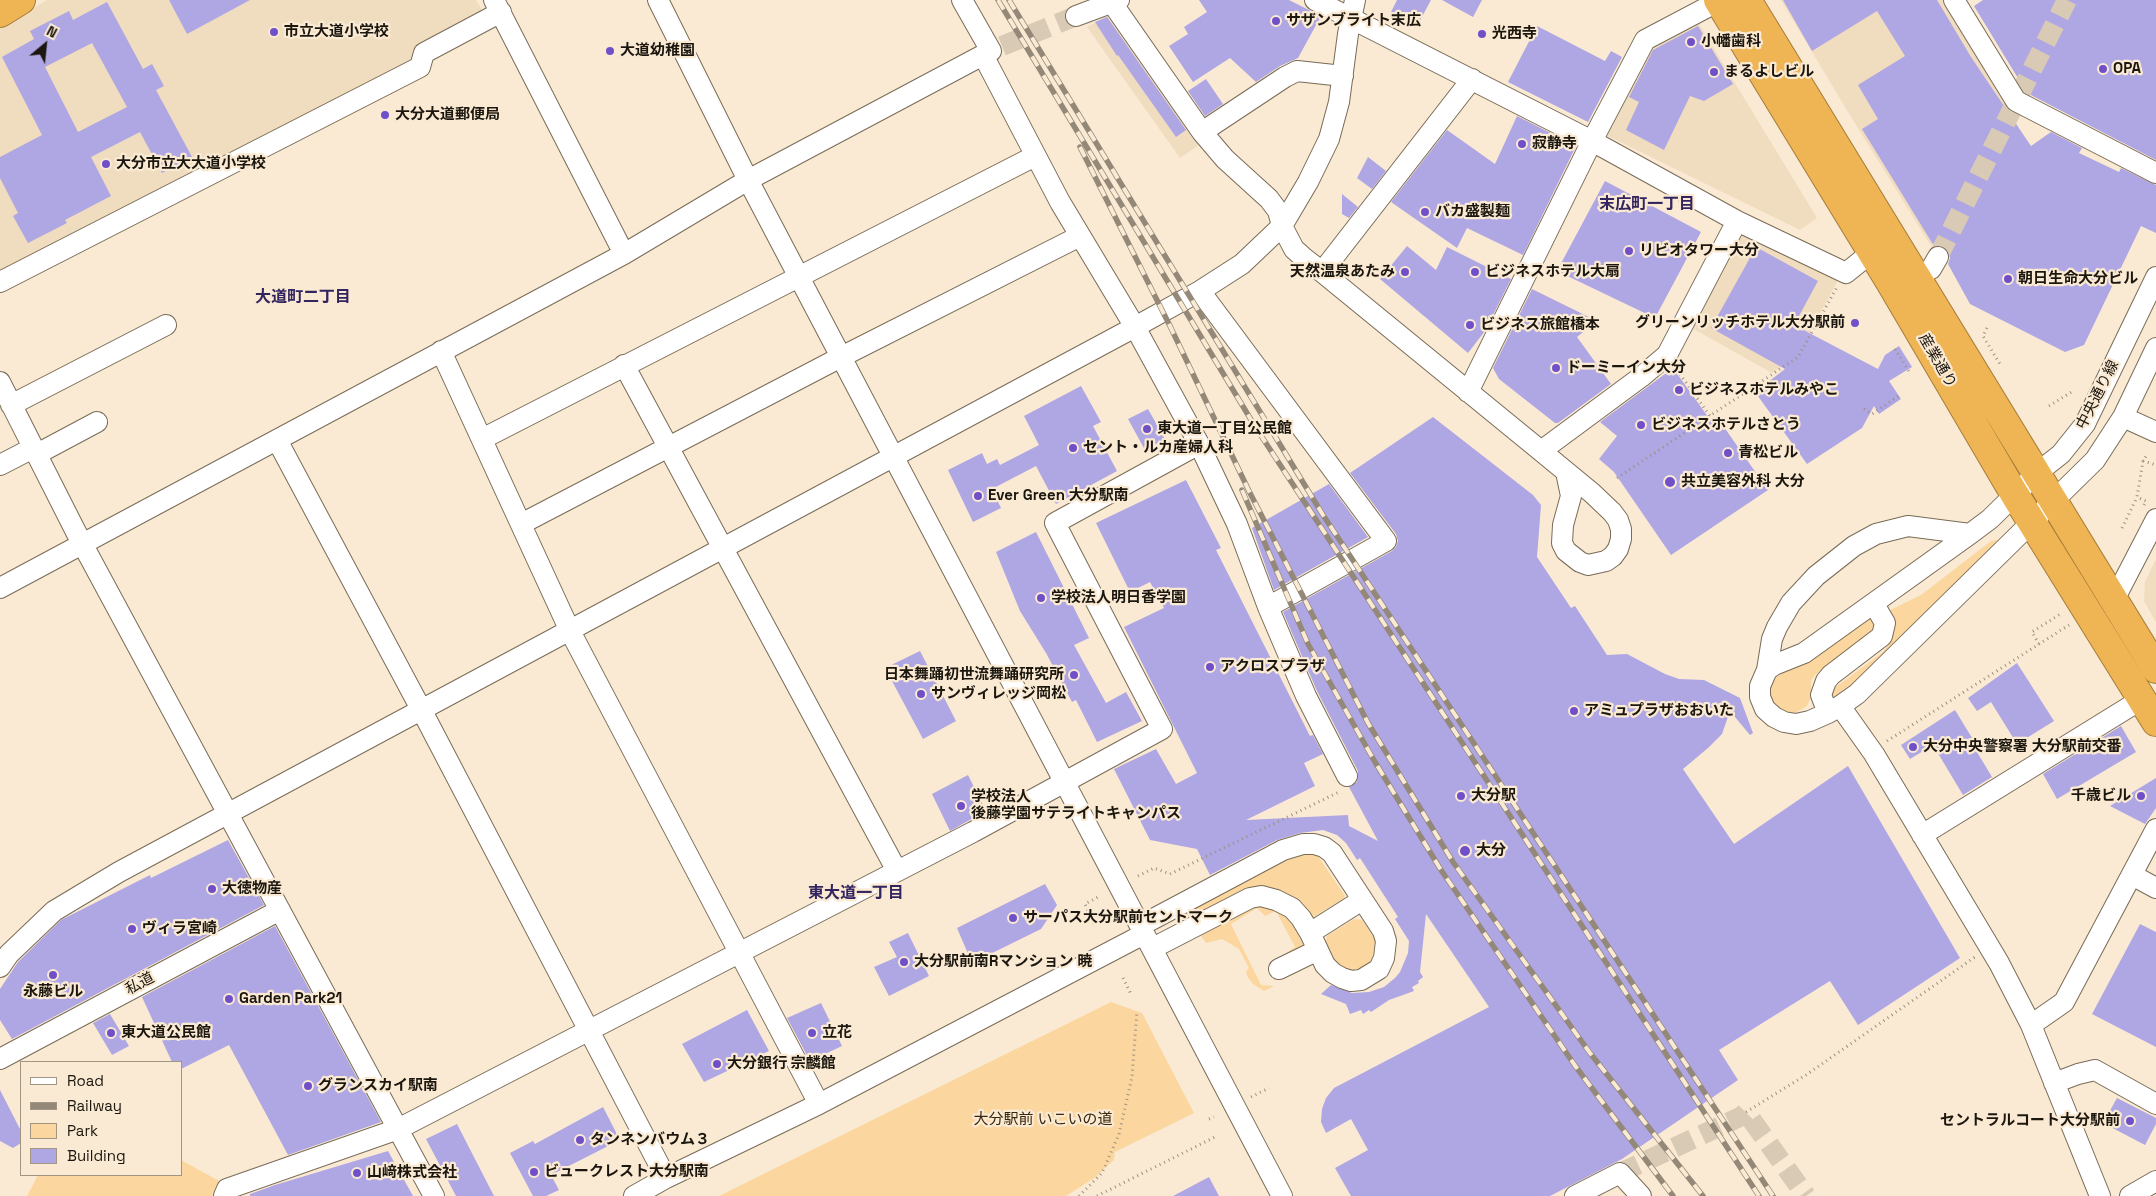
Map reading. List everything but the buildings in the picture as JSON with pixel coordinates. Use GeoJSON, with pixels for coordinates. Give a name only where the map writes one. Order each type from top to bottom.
{"type":"FeatureCollection","features":[{"type":"Feature","properties":{"kind":"highway"},"geometry":{"type":"LineString","coordinates":[[0,13],[22,0]]}},
{"type":"Feature","properties":{"kind":"highway","name":"産業通り"},"geometry":{"type":"LineString","coordinates":[[1719,0],[1872,252],[2032,522],[2156,722]]}},
{"type":"Feature","properties":{"kind":"highway","name":"産業通り"},"geometry":{"type":"LineString","coordinates":[[1747,0],[2156,670]]}},
{"type":"Feature","properties":{"kind":"street"},"geometry":{"type":"LineString","coordinates":[[658,0],[748,180],[1282,1196]]}},
{"type":"Feature","properties":{"kind":"street"},"geometry":{"type":"LineString","coordinates":[[962,0],[992,51],[1035,156],[1080,236],[1135,327],[1199,444],[1237,524],[1268,607],[1343,784]]}},
{"type":"Feature","properties":{"kind":"street"},"geometry":{"type":"LineString","coordinates":[[1315,0],[1353,9],[1472,79],[1592,141],[1737,221],[1846,273],[1872,252]]}},
{"type":"Feature","properties":{"kind":"street"},"geometry":{"type":"LineString","coordinates":[[1468,392],[1592,141],[1645,40],[1719,0]]}},
{"type":"Feature","properties":{"kind":"street"},"geometry":{"type":"LineString","coordinates":[[1954,0],[2016,101],[2156,173]]}},
{"type":"Feature","properties":{"kind":"street"},"geometry":{"type":"LineString","coordinates":[[1076,16],[1113,1],[1202,132],[1225,159],[1269,199],[1278,211],[1282,226],[1294,249],[1566,472]]}},
{"type":"Feature","properties":{"kind":"street"},"geometry":{"type":"LineString","coordinates":[[0,282],[420,67],[424,52],[497,6],[624,254]]}},
{"type":"Feature","properties":{"kind":"street"},"geometry":{"type":"LineString","coordinates":[[0,967],[9,954],[54,911],[119,872],[229,815],[1135,327],[1200,291],[1242,264],[1282,226],[1329,140],[1339,102],[1353,9]]}},
{"type":"Feature","properties":{"kind":"street"},"geometry":{"type":"LineString","coordinates":[[0,588],[624,254],[748,180],[992,51]]}},
{"type":"Feature","properties":{"kind":"street"},"geometry":{"type":"LineString","coordinates":[[1202,132],[1297,71],[1343,76]]}},
{"type":"Feature","properties":{"kind":"street"},"geometry":{"type":"LineString","coordinates":[[1322,272],[1472,79]]}},
{"type":"Feature","properties":{"kind":"street"},"geometry":{"type":"LineString","coordinates":[[482,439],[624,364],[1035,156]]}},
{"type":"Feature","properties":{"kind":"street"},"geometry":{"type":"LineString","coordinates":[[1541,451],[1641,378],[1667,355],[1737,221]]}},
{"type":"Feature","properties":{"kind":"street"},"geometry":{"type":"LineString","coordinates":[[521,524],[841,357],[1080,236]]}},
{"type":"Feature","properties":{"kind":"street","name":"中央通り線"},"geometry":{"type":"LineString","coordinates":[[2156,277],[2085,424],[2060,454],[2037,473],[1990,519],[1970,534],[1804,653],[1774,665],[1768,670],[1760,686],[1760,697],[1765,709],[1774,717],[1784,722],[1796,724],[1810,722],[1834,710],[1867,684],[2096,460],[2123,417],[2156,348]]}},
{"type":"Feature","properties":{"kind":"street"},"geometry":{"type":"LineString","coordinates":[[1200,291],[1386,541],[1268,607]]}},
{"type":"Feature","properties":{"kind":"street"},"geometry":{"type":"LineString","coordinates":[[12,405],[166,326]]}},
{"type":"Feature","properties":{"kind":"street"},"geometry":{"type":"LineString","coordinates":[[441,351],[570,631],[819,1104]]}},
{"type":"Feature","properties":{"kind":"street"},"geometry":{"type":"LineString","coordinates":[[624,364],[897,871]]}},
{"type":"Feature","properties":{"kind":"street"},"geometry":{"type":"LineString","coordinates":[[0,382],[82,543],[434,1196]]}},
{"type":"Feature","properties":{"kind":"street"},"geometry":{"type":"LineString","coordinates":[[2123,417],[2156,432]]}},
{"type":"Feature","properties":{"kind":"street"},"geometry":{"type":"LineString","coordinates":[[0,465],[97,422]]}},
{"type":"Feature","properties":{"kind":"street"},"geometry":{"type":"LineString","coordinates":[[277,440],[422,711],[666,1178]]}},
{"type":"Feature","properties":{"kind":"street"},"geometry":{"type":"LineString","coordinates":[[224,1196],[227,1189],[398,1129],[897,871],[1162,730],[1055,523],[1199,444]]}},
{"type":"Feature","properties":{"kind":"street"},"geometry":{"type":"LineString","coordinates":[[2114,600],[2149,514]]}},
{"type":"Feature","properties":{"kind":"street"},"geometry":{"type":"LineString","coordinates":[[1768,670],[1772,639],[1791,603],[1816,576],[1854,546],[1876,534],[1908,526],[1970,534]]}},
{"type":"Feature","properties":{"kind":"street"},"geometry":{"type":"LineString","coordinates":[[1874,604],[1884,623],[1882,636],[1831,675],[1826,681],[1821,695],[1874,754],[2000,963],[2031,1025],[2100,1196]]}},
{"type":"Feature","properties":{"kind":"street"},"geometry":{"type":"LineString","coordinates":[[1922,835],[2142,699]]}},
{"type":"Feature","properties":{"kind":"street"},"geometry":{"type":"LineString","coordinates":[[2031,1025],[2064,1002],[2156,829]]}},
{"type":"Feature","properties":{"kind":"street"},"geometry":{"type":"LineString","coordinates":[[634,1196],[666,1178],[819,1104],[1146,936],[1283,850],[1304,844],[1324,847],[1332,853],[1383,931],[1386,941],[1384,958],[1379,969],[1361,980],[1351,981],[1333,974],[1325,964],[1301,918],[1292,908],[1276,900],[1261,896],[1250,898],[1146,936]]}},
{"type":"Feature","properties":{"kind":"street"},"geometry":{"type":"LineString","coordinates":[[2132,875],[2156,888]]}},
{"type":"Feature","properties":{"kind":"street"},"geometry":{"type":"LineString","coordinates":[[1279,969],[1314,942],[1362,900]]}},
{"type":"Feature","properties":{"kind":"street","name":"私道"},"geometry":{"type":"LineString","coordinates":[[0,1058],[280,910]]}},
{"type":"Feature","properties":{"kind":"street"},"geometry":{"type":"LineString","coordinates":[[2054,1083],[2095,1070],[2156,1104]]}},
{"type":"Feature","properties":{"kind":"street"},"geometry":{"type":"LineString","coordinates":[[1574,1196],[1620,1173],[1641,1196]]}},
{"type":"Feature","properties":{"kind":"street"},"geometry":{"type":"LineString","coordinates":[[2130,1196],[2156,1181]]}},
{"type":"Feature","properties":{"kind":"path"},"geometry":{"type":"LineString","coordinates":[[1617,478],[1798,356],[1846,273]]}},
{"type":"Feature","properties":{"kind":"path"},"geometry":{"type":"LineString","coordinates":[[1987,328],[1983,336],[2000,364]]}},
{"type":"Feature","properties":{"kind":"path"},"geometry":{"type":"LineString","coordinates":[[1895,349],[1910,373]]}},
{"type":"Feature","properties":{"kind":"path"},"geometry":{"type":"LineString","coordinates":[[1667,355],[1710,416]]}},
{"type":"Feature","properties":{"kind":"path"},"geometry":{"type":"LineString","coordinates":[[2048,406],[2073,391]]}},
{"type":"Feature","properties":{"kind":"path"},"geometry":{"type":"LineString","coordinates":[[1864,409],[1872,414],[1900,395]]}},
{"type":"Feature","properties":{"kind":"path"},"geometry":{"type":"LineString","coordinates":[[2122,528],[2137,497],[2143,461],[2147,456]]}},
{"type":"Feature","properties":{"kind":"path"},"geometry":{"type":"LineString","coordinates":[[2143,461],[2156,465]]}},
{"type":"Feature","properties":{"kind":"path"},"geometry":{"type":"LineString","coordinates":[[2137,497],[2146,501],[2149,514]]}},
{"type":"Feature","properties":{"kind":"path"},"geometry":{"type":"LineString","coordinates":[[2040,644],[2032,632],[2062,613]]}},
{"type":"Feature","properties":{"kind":"path"},"geometry":{"type":"LineString","coordinates":[[1883,736],[1888,741],[2070,624]]}},
{"type":"Feature","properties":{"kind":"path"},"geometry":{"type":"LineString","coordinates":[[1138,876],[1154,868],[1170,874],[1343,784]]}},
{"type":"Feature","properties":{"kind":"path"},"geometry":{"type":"LineString","coordinates":[[1094,924],[1085,904],[1098,897]]}},
{"type":"Feature","properties":{"kind":"path"},"geometry":{"type":"LineString","coordinates":[[1746,1112],[1806,1075],[1976,956]]}},
{"type":"Feature","properties":{"kind":"path"},"geometry":{"type":"LineString","coordinates":[[1123,978],[1131,994]]}},
{"type":"Feature","properties":{"kind":"path"},"geometry":{"type":"LineString","coordinates":[[1079,1196],[1102,1173],[1118,1134],[1132,1077],[1137,1011]]}},
{"type":"Feature","properties":{"kind":"path"},"geometry":{"type":"LineString","coordinates":[[1251,1097],[1269,1088]]}},
{"type":"Feature","properties":{"kind":"path"},"geometry":{"type":"LineString","coordinates":[[1209,1119],[1214,1116]]}},
{"type":"Feature","properties":{"kind":"path"},"geometry":{"type":"LineString","coordinates":[[1097,1196],[1217,1136]]}},
{"type":"Feature","properties":{"kind":"shaded area","name":"大分市立大大道小学校"},"geometry":{"type":"Polygon","coordinates":[[[47,0],[476,0],[482,10],[480,15],[416,59],[0,271],[0,28],[47,0]]]}},
{"type":"Feature","properties":{"kind":"shaded area"},"geometry":{"type":"Polygon","coordinates":[[[1781,0],[1943,0],[2003,98],[2004,105],[1931,246],[1848,112],[1781,0]]]}},
{"type":"Feature","properties":{"kind":"shaded area"},"geometry":{"type":"Polygon","coordinates":[[[1107,16],[1113,17],[1199,145],[1180,158],[1087,27],[1107,16]]]}},
{"type":"Feature","properties":{"kind":"shaded area"},"geometry":{"type":"Polygon","coordinates":[[[1696,19],[1817,218],[1800,230],[1606,135],[1649,46],[1696,19]]]}},
{"type":"Feature","properties":{"kind":"shaded area"},"geometry":{"type":"Polygon","coordinates":[[[1743,228],[1838,280],[1797,356],[1772,373],[1692,328],[1743,228]]]}},
{"type":"Feature","properties":{"kind":"shaded area"},"geometry":{"type":"Polygon","coordinates":[[[2156,559],[2156,622],[2144,601],[2145,582],[2156,559]]]}},
{"type":"Feature","properties":{"kind":"green space"},"geometry":{"type":"Polygon","coordinates":[[[1991,541],[1999,541],[1856,683],[1836,698],[1831,696],[1833,689],[1883,652],[1889,644],[1893,629],[1888,611],[1921,595],[1991,541]]]}},
{"type":"Feature","properties":{"kind":"green space"},"geometry":{"type":"Polygon","coordinates":[[[1871,618],[1874,618],[1876,628],[1815,675],[1811,681],[1811,697],[1807,706],[1795,713],[1779,710],[1769,699],[1770,685],[1774,679],[1784,672],[1806,663],[1871,618]]]}},
{"type":"Feature","properties":{"kind":"green space"},"geometry":{"type":"Polygon","coordinates":[[[1313,853],[1318,856],[1345,896],[1312,918],[1295,899],[1276,889],[1266,888],[1242,890],[1188,918],[1185,911],[1296,854],[1313,853]]]}},
{"type":"Feature","properties":{"kind":"green space"},"geometry":{"type":"Polygon","coordinates":[[[1255,907],[1273,909],[1285,915],[1292,923],[1304,946],[1285,958],[1283,955],[1295,947],[1276,911],[1265,916],[1257,908],[1231,924],[1261,985],[1274,986],[1264,991],[1253,984],[1247,976],[1246,971],[1249,968],[1239,949],[1222,939],[1206,943],[1201,936],[1243,911],[1255,907]]]}},
{"type":"Feature","properties":{"kind":"green space"},"geometry":{"type":"Polygon","coordinates":[[[1354,919],[1362,920],[1374,937],[1375,942],[1372,959],[1365,966],[1354,971],[1338,967],[1324,945],[1327,936],[1354,919]]]}},
{"type":"Feature","properties":{"kind":"green space","name":"大分駅前 いこいの道"},"geometry":{"type":"Polygon","coordinates":[[[1111,1002],[1142,1013],[1194,1113],[1115,1152],[1114,1160],[1095,1177],[1102,1173],[1066,1196],[719,1196],[1111,1002]]]}},
{"type":"Feature","properties":{"kind":"green space"},"geometry":{"type":"Polygon","coordinates":[[[182,1161],[219,1181],[212,1196],[27,1196],[37,1176],[182,1176],[182,1161]]]}},
{"type":"Feature","properties":{"kind":"tunnel"},"geometry":{"type":"LineString","coordinates":[[1938,257],[2067,0]]}},
{"type":"Feature","properties":{"kind":"tunnel"},"geometry":{"type":"LineString","coordinates":[[1002,46],[1076,16]]}},
{"type":"Feature","properties":{"kind":"tunnel"},"geometry":{"type":"LineString","coordinates":[[1620,1173],[1742,1116],[1746,1112],[1806,1196]]}},
{"type":"Feature","properties":{"kind":"railway"},"geometry":{"type":"LineString","coordinates":[[998,0],[1256,428],[1759,1196]]}},
{"type":"Feature","properties":{"kind":"railway"},"geometry":{"type":"LineString","coordinates":[[1009,0],[1323,515],[1773,1196]]}},
{"type":"Feature","properties":{"kind":"railway"},"geometry":{"type":"LineString","coordinates":[[1080,147],[1170,326],[1249,491],[1368,723],[1453,862],[1590,1053],[1703,1196]]}},
{"type":"Feature","properties":{"kind":"railway"},"geometry":{"type":"LineString","coordinates":[[1242,490],[1308,644],[1375,762],[1441,870],[1576,1067],[1673,1196]]}},
{"type":"Feature","properties":{"kind":"place","name":"サザンブライト末広"},"geometry":{"type":"Point","coordinates":[1276,21]}},
{"type":"Feature","properties":{"kind":"place","name":"市立大道小学校"},"geometry":{"type":"Point","coordinates":[274,32]}},
{"type":"Feature","properties":{"kind":"place","name":"光西寺"},"geometry":{"type":"Point","coordinates":[1482,34]}},
{"type":"Feature","properties":{"kind":"place","name":"小幡歯科"},"geometry":{"type":"Point","coordinates":[1691,42]}},
{"type":"Feature","properties":{"kind":"place","name":"大道幼稚園"},"geometry":{"type":"Point","coordinates":[610,51]}},
{"type":"Feature","properties":{"kind":"place","name":"OPA"},"geometry":{"type":"Point","coordinates":[2103,69]}},
{"type":"Feature","properties":{"kind":"place","name":"まるよしビル"},"geometry":{"type":"Point","coordinates":[1714,72]}},
{"type":"Feature","properties":{"kind":"place","name":"大分大道郵便局"},"geometry":{"type":"Point","coordinates":[385,115]}},
{"type":"Feature","properties":{"kind":"place","name":"寂静寺"},"geometry":{"type":"Point","coordinates":[1522,144]}},
{"type":"Feature","properties":{"kind":"place","name":"大分市立大大道小学校"},"geometry":{"type":"Point","coordinates":[106,164]}},
{"type":"Feature","properties":{"kind":"place","name":"バカ盛製麺"},"geometry":{"type":"Point","coordinates":[1425,212]}},
{"type":"Feature","properties":{"kind":"place","name":"リビオタワー大分"},"geometry":{"type":"Point","coordinates":[1629,251]}},
{"type":"Feature","properties":{"kind":"place","name":"天然温泉あたみ"},"geometry":{"type":"Point","coordinates":[1405,272]}},
{"type":"Feature","properties":{"kind":"place","name":"ビジネスホテル大扇"},"geometry":{"type":"Point","coordinates":[1475,272]}},
{"type":"Feature","properties":{"kind":"place","name":"朝日生命大分ビル"},"geometry":{"type":"Point","coordinates":[2008,279]}},
{"type":"Feature","properties":{"kind":"place","name":"グリーンリッチホテル大分駅前"},"geometry":{"type":"Point","coordinates":[1855,323]}},
{"type":"Feature","properties":{"kind":"place","name":"ビジネス旅館橋本"},"geometry":{"type":"Point","coordinates":[1470,325]}},
{"type":"Feature","properties":{"kind":"place","name":"ドーミーイン大分"},"geometry":{"type":"Point","coordinates":[1556,368]}},
{"type":"Feature","properties":{"kind":"place","name":"ビジネスホテルみやこ"},"geometry":{"type":"Point","coordinates":[1679,390]}},
{"type":"Feature","properties":{"kind":"place","name":"ビジネスホテルさとう"},"geometry":{"type":"Point","coordinates":[1641,425]}},
{"type":"Feature","properties":{"kind":"place","name":"東大道一丁目公民館"},"geometry":{"type":"Point","coordinates":[1147,429]}},
{"type":"Feature","properties":{"kind":"place","name":"セント・ルカ産婦人科"},"geometry":{"type":"Point","coordinates":[1073,448]}},
{"type":"Feature","properties":{"kind":"place","name":"青松ビル"},"geometry":{"type":"Point","coordinates":[1728,453]}},
{"type":"Feature","properties":{"kind":"place","name":"共立美容外科 大分"},"geometry":{"type":"Point","coordinates":[1670,482]}},
{"type":"Feature","properties":{"kind":"place","name":"Ever Green 大分駅南"},"geometry":{"type":"Point","coordinates":[978,496]}},
{"type":"Feature","properties":{"kind":"place","name":"学校法人明日香学園"},"geometry":{"type":"Point","coordinates":[1041,598]}},
{"type":"Feature","properties":{"kind":"place","name":"アクロスプラザ"},"geometry":{"type":"Point","coordinates":[1210,667]}},
{"type":"Feature","properties":{"kind":"place","name":"日本舞踊初世流舞踊研究所"},"geometry":{"type":"Point","coordinates":[1074,675]}},
{"type":"Feature","properties":{"kind":"place","name":"サンヴィレッジ岡松"},"geometry":{"type":"Point","coordinates":[921,694]}},
{"type":"Feature","properties":{"kind":"place","name":"アミュプラザおおいた"},"geometry":{"type":"Point","coordinates":[1574,711]}},
{"type":"Feature","properties":{"kind":"place","name":"大分中央警察署 大分駅前交番"},"geometry":{"type":"Point","coordinates":[1913,747]}},
{"type":"Feature","properties":{"kind":"place","name":"大分駅"},"geometry":{"type":"Point","coordinates":[1461,796]}},
{"type":"Feature","properties":{"kind":"place","name":"千歳ビル"},"geometry":{"type":"Point","coordinates":[2141,796]}},
{"type":"Feature","properties":{"kind":"place","name":"学校法人 後藤学園サテライトキャンパス"},"geometry":{"type":"Point","coordinates":[961,806]}},
{"type":"Feature","properties":{"kind":"place","name":"大分"},"geometry":{"type":"Point","coordinates":[1465,851]}},
{"type":"Feature","properties":{"kind":"place","name":"大徳物産"},"geometry":{"type":"Point","coordinates":[212,889]}},
{"type":"Feature","properties":{"kind":"place","name":"サーパス大分駅前セントマーク"},"geometry":{"type":"Point","coordinates":[1013,918]}},
{"type":"Feature","properties":{"kind":"place","name":"ヴィラ宮崎"},"geometry":{"type":"Point","coordinates":[132,929]}},
{"type":"Feature","properties":{"kind":"place","name":"大分駅前南Rマンション 暁"},"geometry":{"type":"Point","coordinates":[904,962]}},
{"type":"Feature","properties":{"kind":"place","name":"永藤ビル"},"geometry":{"type":"Point","coordinates":[53,975]}},
{"type":"Feature","properties":{"kind":"place","name":"Garden Park21"},"geometry":{"type":"Point","coordinates":[229,999]}},
{"type":"Feature","properties":{"kind":"place","name":"東大道公民館"},"geometry":{"type":"Point","coordinates":[111,1033]}},
{"type":"Feature","properties":{"kind":"place","name":"立花"},"geometry":{"type":"Point","coordinates":[812,1033]}},
{"type":"Feature","properties":{"kind":"place","name":"大分銀行 宗麟館"},"geometry":{"type":"Point","coordinates":[717,1064]}},
{"type":"Feature","properties":{"kind":"place","name":"グランスカイ駅南"},"geometry":{"type":"Point","coordinates":[308,1086]}},
{"type":"Feature","properties":{"kind":"place","name":"セントラルコート大分駅前"},"geometry":{"type":"Point","coordinates":[2130,1121]}},
{"type":"Feature","properties":{"kind":"place","name":"タンネンバウム３"},"geometry":{"type":"Point","coordinates":[580,1140]}},
{"type":"Feature","properties":{"kind":"place","name":"ビュークレスト大分駅南"},"geometry":{"type":"Point","coordinates":[534,1172]}},
{"type":"Feature","properties":{"kind":"place","name":"山﨑株式会社"},"geometry":{"type":"Point","coordinates":[357,1173]}},
{"type":"Feature","properties":{"kind":"district","name":"末広町一丁目"},"geometry":{"type":"Point","coordinates":[1647,205]}},
{"type":"Feature","properties":{"kind":"district","name":"大道町二丁目"},"geometry":{"type":"Point","coordinates":[303,298]}},
{"type":"Feature","properties":{"kind":"district","name":"東大道一丁目"},"geometry":{"type":"Point","coordinates":[856,894]}}]}
